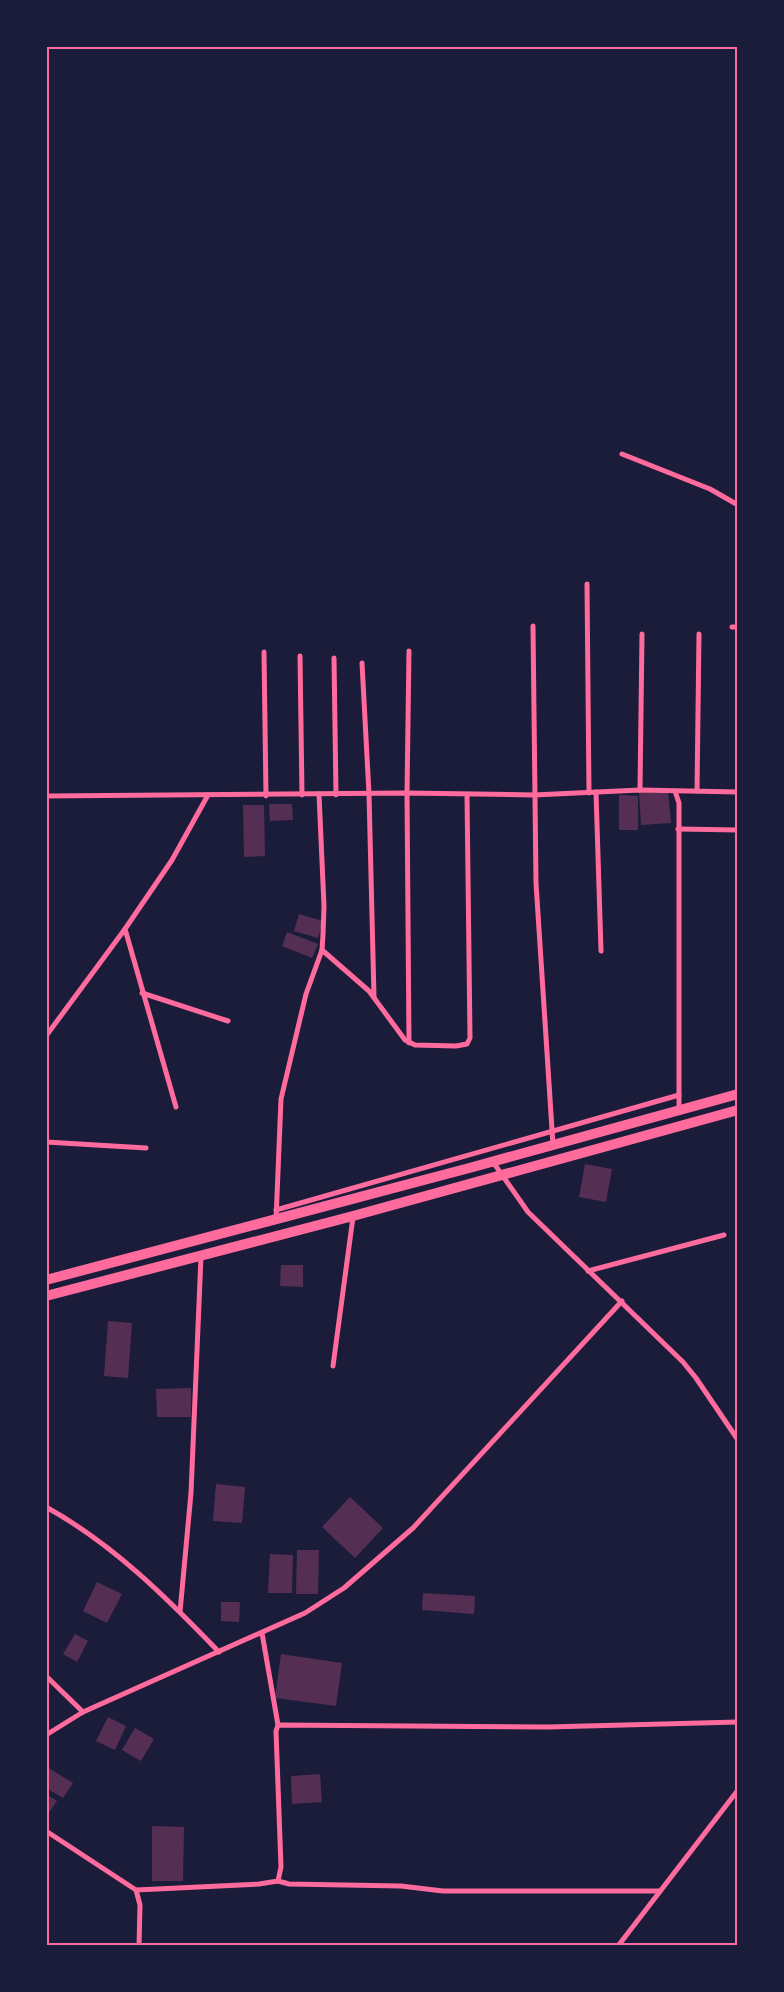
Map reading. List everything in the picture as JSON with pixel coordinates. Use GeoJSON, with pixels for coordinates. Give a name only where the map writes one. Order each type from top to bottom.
{"type":"FeatureCollection","features":[{"type":"Feature","properties":{"kind":"main road"},"geometry":{"type":"LineString","coordinates":[[46,1280],[276,1215],[493,1162],[738,1094]]}},
{"type":"Feature","properties":{"kind":"main road"},"geometry":{"type":"LineString","coordinates":[[46,1296],[353,1216],[738,1110]]}},
{"type":"Feature","properties":{"kind":"street"},"geometry":{"type":"LineString","coordinates":[[622,454],[710,489],[738,505]]}},
{"type":"Feature","properties":{"kind":"street"},"geometry":{"type":"LineString","coordinates":[[587,584],[589,793]]}},
{"type":"Feature","properties":{"kind":"street"},"geometry":{"type":"LineString","coordinates":[[533,626],[536,883],[553,1145]]}},
{"type":"Feature","properties":{"kind":"street"},"geometry":{"type":"LineString","coordinates":[[640,790],[642,634]]}},
{"type":"Feature","properties":{"kind":"street"},"geometry":{"type":"LineString","coordinates":[[697,791],[699,634]]}},
{"type":"Feature","properties":{"kind":"street"},"geometry":{"type":"LineString","coordinates":[[409,651],[407,793],[409,1043]]}},
{"type":"Feature","properties":{"kind":"street"},"geometry":{"type":"LineString","coordinates":[[264,652],[266,796]]}},
{"type":"Feature","properties":{"kind":"street"},"geometry":{"type":"LineString","coordinates":[[300,656],[302,795]]}},
{"type":"Feature","properties":{"kind":"street"},"geometry":{"type":"LineString","coordinates":[[334,658],[336,795]]}},
{"type":"Feature","properties":{"kind":"street"},"geometry":{"type":"LineString","coordinates":[[362,663],[369,794],[374,998]]}},
{"type":"Feature","properties":{"kind":"street"},"geometry":{"type":"LineString","coordinates":[[46,796],[266,796],[407,793],[534,795],[640,790],[738,792]]}},
{"type":"Feature","properties":{"kind":"street"},"geometry":{"type":"LineString","coordinates":[[675,791],[679,803],[679,1111]]}},
{"type":"Feature","properties":{"kind":"street"},"geometry":{"type":"LineString","coordinates":[[596,792],[601,951]]}},
{"type":"Feature","properties":{"kind":"street"},"geometry":{"type":"LineString","coordinates":[[319,794],[324,914],[322,950],[306,994],[282,1099],[276,1215],[552,1130],[679,1096]]}},
{"type":"Feature","properties":{"kind":"street"},"geometry":{"type":"LineString","coordinates":[[46,1036],[125,929],[172,860],[208,795]]}},
{"type":"Feature","properties":{"kind":"street"},"geometry":{"type":"LineString","coordinates":[[322,950],[374,998],[401,1036],[409,1043],[415,1045],[463,1046],[467,1044],[470,1038],[466,795]]}},
{"type":"Feature","properties":{"kind":"street"},"geometry":{"type":"LineString","coordinates":[[678,829],[738,830]]}},
{"type":"Feature","properties":{"kind":"street"},"geometry":{"type":"LineString","coordinates":[[125,929],[176,1107]]}},
{"type":"Feature","properties":{"kind":"street"},"geometry":{"type":"LineString","coordinates":[[142,993],[228,1021]]}},
{"type":"Feature","properties":{"kind":"street"},"geometry":{"type":"LineString","coordinates":[[46,1142],[146,1148]]}},
{"type":"Feature","properties":{"kind":"street"},"geometry":{"type":"LineString","coordinates":[[493,1162],[528,1212],[684,1362],[738,1440]]}},
{"type":"Feature","properties":{"kind":"street"},"geometry":{"type":"LineString","coordinates":[[333,1366],[353,1216]]}},
{"type":"Feature","properties":{"kind":"street"},"geometry":{"type":"LineString","coordinates":[[588,1271],[724,1235]]}},
{"type":"Feature","properties":{"kind":"street"},"geometry":{"type":"LineString","coordinates":[[180,1612],[191,1493],[201,1256]]}},
{"type":"Feature","properties":{"kind":"street"},"geometry":{"type":"LineString","coordinates":[[46,1735],[83,1712],[305,1613],[344,1588],[413,1528],[622,1301]]}},
{"type":"Feature","properties":{"kind":"street"},"geometry":{"type":"LineString","coordinates":[[46,1507],[94,1537],[180,1612],[219,1652]]}},
{"type":"Feature","properties":{"kind":"street"},"geometry":{"type":"LineString","coordinates":[[262,1633],[278,1725],[276,1730],[281,1868],[278,1881]]}},
{"type":"Feature","properties":{"kind":"street"},"geometry":{"type":"LineString","coordinates":[[46,1676],[83,1712]]}},
{"type":"Feature","properties":{"kind":"street"},"geometry":{"type":"LineString","coordinates":[[278,1725],[548,1727],[738,1722]]}},
{"type":"Feature","properties":{"kind":"street"},"geometry":{"type":"LineString","coordinates":[[618,1946],[738,1790]]}},
{"type":"Feature","properties":{"kind":"street"},"geometry":{"type":"LineString","coordinates":[[46,1830],[136,1890],[259,1884],[278,1881],[289,1884],[401,1886],[443,1891],[660,1892]]}},
{"type":"Feature","properties":{"kind":"street"},"geometry":{"type":"LineString","coordinates":[[136,1890],[140,1905],[139,1946]]}},
{"type":"Feature","properties":{"kind":"building"},"geometry":{"type":"Polygon","coordinates":[[[668,791],[671,823],[641,825],[639,793],[668,791]]]}},
{"type":"Feature","properties":{"kind":"building"},"geometry":{"type":"Polygon","coordinates":[[[619,795],[638,796],[638,830],[619,830],[619,795]]]}},
{"type":"Feature","properties":{"kind":"building"},"geometry":{"type":"Polygon","coordinates":[[[269,804],[292,804],[293,820],[270,821],[269,804]]]}},
{"type":"Feature","properties":{"kind":"building"},"geometry":{"type":"Polygon","coordinates":[[[243,805],[264,805],[265,856],[244,857],[243,805]]]}},
{"type":"Feature","properties":{"kind":"building"},"geometry":{"type":"Polygon","coordinates":[[[299,914],[323,921],[318,938],[294,931],[299,914]]]}},
{"type":"Feature","properties":{"kind":"building"},"geometry":{"type":"Polygon","coordinates":[[[287,932],[318,944],[312,958],[282,946],[287,932]]]}},
{"type":"Feature","properties":{"kind":"building"},"geometry":{"type":"Polygon","coordinates":[[[585,1164],[612,1169],[606,1202],[579,1197],[585,1164]]]}},
{"type":"Feature","properties":{"kind":"building"},"geometry":{"type":"Polygon","coordinates":[[[281,1265],[303,1265],[303,1287],[280,1286],[281,1265]]]}},
{"type":"Feature","properties":{"kind":"building"},"geometry":{"type":"Polygon","coordinates":[[[108,1321],[132,1323],[128,1378],[104,1376],[108,1321]]]}},
{"type":"Feature","properties":{"kind":"building"},"geometry":{"type":"Polygon","coordinates":[[[191,1388],[191,1417],[157,1417],[156,1389],[191,1388]]]}},
{"type":"Feature","properties":{"kind":"building"},"geometry":{"type":"Polygon","coordinates":[[[216,1484],[245,1487],[242,1523],[213,1521],[216,1484]]]}},
{"type":"Feature","properties":{"kind":"building"},"geometry":{"type":"Polygon","coordinates":[[[350,1497],[383,1528],[355,1558],[322,1527],[350,1497]]]}},
{"type":"Feature","properties":{"kind":"building"},"geometry":{"type":"Polygon","coordinates":[[[297,1550],[319,1550],[318,1594],[296,1594],[297,1550]]]}},
{"type":"Feature","properties":{"kind":"building"},"geometry":{"type":"Polygon","coordinates":[[[270,1554],[293,1555],[292,1593],[268,1593],[270,1554]]]}},
{"type":"Feature","properties":{"kind":"building"},"geometry":{"type":"Polygon","coordinates":[[[97,1582],[122,1594],[107,1623],[83,1611],[97,1582]]]}},
{"type":"Feature","properties":{"kind":"building"},"geometry":{"type":"Polygon","coordinates":[[[423,1593],[475,1596],[474,1614],[422,1610],[423,1593]]]}},
{"type":"Feature","properties":{"kind":"building"},"geometry":{"type":"Polygon","coordinates":[[[221,1602],[240,1602],[239,1622],[221,1621],[221,1602]]]}},
{"type":"Feature","properties":{"kind":"building"},"geometry":{"type":"Polygon","coordinates":[[[75,1634],[88,1641],[77,1662],[63,1654],[75,1634]]]}},
{"type":"Feature","properties":{"kind":"building"},"geometry":{"type":"Polygon","coordinates":[[[281,1654],[342,1663],[336,1706],[275,1698],[281,1654]]]}},
{"type":"Feature","properties":{"kind":"building"},"geometry":{"type":"Polygon","coordinates":[[[108,1717],[126,1726],[115,1750],[96,1741],[108,1717]]]}},
{"type":"Feature","properties":{"kind":"building"},"geometry":{"type":"Polygon","coordinates":[[[135,1728],[154,1739],[141,1761],[122,1750],[135,1728]]]}},
{"type":"Feature","properties":{"kind":"building"},"geometry":{"type":"Polygon","coordinates":[[[47,1767],[73,1783],[63,1798],[46,1788],[47,1767]]]}},
{"type":"Feature","properties":{"kind":"building"},"geometry":{"type":"Polygon","coordinates":[[[320,1774],[322,1802],[292,1804],[291,1776],[320,1774]]]}},
{"type":"Feature","properties":{"kind":"building"},"geometry":{"type":"Polygon","coordinates":[[[46,1794],[57,1801],[46,1817],[46,1794]]]}},
{"type":"Feature","properties":{"kind":"building"},"geometry":{"type":"Polygon","coordinates":[[[152,1826],[184,1827],[183,1881],[152,1881],[152,1826]]]}}]}
